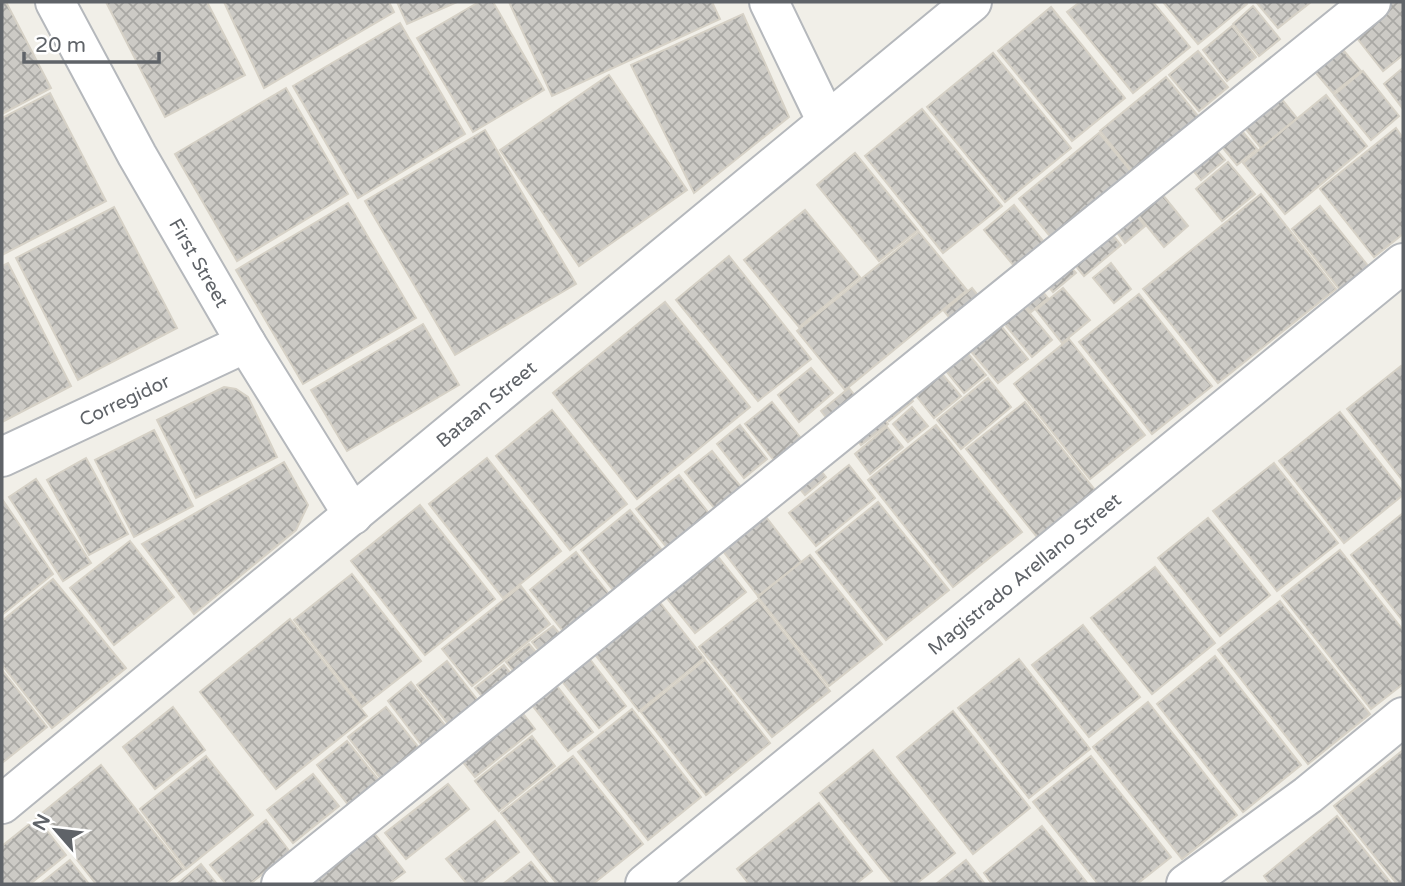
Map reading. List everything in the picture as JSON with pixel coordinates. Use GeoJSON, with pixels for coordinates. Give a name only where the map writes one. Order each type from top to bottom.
{"type":"FeatureCollection","features":[{"type":"Feature","properties":{"kind":"street","name":"First Street"},"geometry":{"type":"LineString","coordinates":[[55,2],[137,155],[246,343],[353,515]]}},
{"type":"Feature","properties":{"kind":"street"},"geometry":{"type":"LineString","coordinates":[[769,2],[827,120]]}},
{"type":"Feature","properties":{"kind":"street","name":"Bataan Street"},"geometry":{"type":"LineString","coordinates":[[2,804],[972,2]]}},
{"type":"Feature","properties":{"kind":"street"},"geometry":{"type":"LineString","coordinates":[[281,884],[1371,2]]}},
{"type":"Feature","properties":{"kind":"street","name":"Magistrado Arellano Street"},"geometry":{"type":"LineString","coordinates":[[645,884],[1403,263]]}},
{"type":"Feature","properties":{"kind":"street","name":"Corregidor"},"geometry":{"type":"LineString","coordinates":[[2,457],[246,343]]}},
{"type":"Feature","properties":{"kind":"street"},"geometry":{"type":"LineString","coordinates":[[1186,884],[1308,796],[1403,717]]}},
{"type":"Feature","properties":{"kind":"building"},"geometry":{"type":"Polygon","coordinates":[[[2,2],[6,2],[51,88],[2,114],[2,2]]]}},
{"type":"Feature","properties":{"kind":"building"},"geometry":{"type":"Polygon","coordinates":[[[106,2],[207,2],[245,75],[165,117],[106,2]]]}},
{"type":"Feature","properties":{"kind":"building"},"geometry":{"type":"Polygon","coordinates":[[[224,2],[389,2],[394,12],[264,88],[224,2]]]}},
{"type":"Feature","properties":{"kind":"building"},"geometry":{"type":"Polygon","coordinates":[[[397,2],[457,2],[407,24],[397,2]]]}},
{"type":"Feature","properties":{"kind":"building"},"geometry":{"type":"Polygon","coordinates":[[[479,2],[493,2],[544,90],[473,132],[417,38],[479,2]]]}},
{"type":"Feature","properties":{"kind":"building"},"geometry":{"type":"Polygon","coordinates":[[[509,2],[712,2],[720,19],[552,96],[509,2]]]}},
{"type":"Feature","properties":{"kind":"building"},"geometry":{"type":"Polygon","coordinates":[[[1080,2],[1153,2],[1190,47],[1133,93],[1067,12],[1080,2]]]}},
{"type":"Feature","properties":{"kind":"building"},"geometry":{"type":"Polygon","coordinates":[[[1163,2],[1245,2],[1247,4],[1198,44],[1163,2]]]}},
{"type":"Feature","properties":{"kind":"building"},"geometry":{"type":"Polygon","coordinates":[[[1256,2],[1311,2],[1278,28],[1256,2]]]}},
{"type":"Feature","properties":{"kind":"building"},"geometry":{"type":"Polygon","coordinates":[[[1381,2],[1403,2],[1403,55],[1383,71],[1349,28],[1381,2]]]}},
{"type":"Feature","properties":{"kind":"building"},"geometry":{"type":"Polygon","coordinates":[[[1253,6],[1280,39],[1259,56],[1233,24],[1253,6]]]}},
{"type":"Feature","properties":{"kind":"building"},"geometry":{"type":"Polygon","coordinates":[[[1051,7],[1125,98],[1072,141],[998,51],[1051,7]]]}},
{"type":"Feature","properties":{"kind":"building"},"geometry":{"type":"Polygon","coordinates":[[[743,14],[789,117],[694,193],[631,65],[743,14]]]}},
{"type":"Feature","properties":{"kind":"building"},"geometry":{"type":"Polygon","coordinates":[[[400,23],[465,134],[358,198],[293,86],[400,23]]]}},
{"type":"Feature","properties":{"kind":"building"},"geometry":{"type":"Polygon","coordinates":[[[1232,26],[1256,57],[1227,81],[1203,50],[1232,26]]]}},
{"type":"Feature","properties":{"kind":"building"},"geometry":{"type":"Polygon","coordinates":[[[1333,38],[1361,71],[1333,93],[1306,61],[1333,38]]]}},
{"type":"Feature","properties":{"kind":"building"},"geometry":{"type":"Polygon","coordinates":[[[1198,51],[1228,87],[1199,111],[1169,75],[1198,51]]]}},
{"type":"Feature","properties":{"kind":"building"},"geometry":{"type":"Polygon","coordinates":[[[993,53],[1071,148],[1005,202],[927,107],[993,53]]]}},
{"type":"Feature","properties":{"kind":"building"},"geometry":{"type":"Polygon","coordinates":[[[1403,68],[1403,109],[1384,84],[1403,68]]]}},
{"type":"Feature","properties":{"kind":"building"},"geometry":{"type":"Polygon","coordinates":[[[1363,71],[1399,116],[1371,140],[1334,95],[1363,71]]]}},
{"type":"Feature","properties":{"kind":"building"},"geometry":{"type":"Polygon","coordinates":[[[609,75],[687,190],[579,266],[500,150],[609,75]]]}},
{"type":"Feature","properties":{"kind":"building"},"geometry":{"type":"Polygon","coordinates":[[[1166,77],[1199,117],[1133,172],[1100,131],[1166,77]]]}},
{"type":"Feature","properties":{"kind":"building"},"geometry":{"type":"Polygon","coordinates":[[[1272,87],[1297,118],[1261,148],[1236,117],[1272,87]]]}},
{"type":"Feature","properties":{"kind":"building"},"geometry":{"type":"Polygon","coordinates":[[[286,88],[348,194],[237,261],[175,154],[286,88]]]}},
{"type":"Feature","properties":{"kind":"building"},"geometry":{"type":"Polygon","coordinates":[[[50,93],[106,201],[2,255],[2,118],[50,93]]]}},
{"type":"Feature","properties":{"kind":"building"},"geometry":{"type":"Polygon","coordinates":[[[1326,95],[1367,146],[1285,214],[1243,163],[1326,95]]]}},
{"type":"Feature","properties":{"kind":"building"},"geometry":{"type":"Polygon","coordinates":[[[922,109],[1002,206],[943,253],[865,156],[922,109]]]}},
{"type":"Feature","properties":{"kind":"building"},"geometry":{"type":"Polygon","coordinates":[[[1233,120],[1257,149],[1237,165],[1213,136],[1233,120]]]}},
{"type":"Feature","properties":{"kind":"building"},"geometry":{"type":"Polygon","coordinates":[[[1396,128],[1403,138],[1403,234],[1374,257],[1320,189],[1396,128]]]}},
{"type":"Feature","properties":{"kind":"building"},"geometry":{"type":"Polygon","coordinates":[[[485,130],[576,284],[455,355],[365,201],[485,130]]]}},
{"type":"Feature","properties":{"kind":"building"},"geometry":{"type":"Polygon","coordinates":[[[1099,133],[1139,181],[1059,247],[1019,199],[1099,133]]]}},
{"type":"Feature","properties":{"kind":"building"},"geometry":{"type":"Polygon","coordinates":[[[1206,138],[1225,160],[1201,180],[1183,158],[1206,138]]]}},
{"type":"Feature","properties":{"kind":"building"},"geometry":{"type":"Polygon","coordinates":[[[855,153],[918,230],[879,261],[817,185],[855,153]]]}},
{"type":"Feature","properties":{"kind":"building"},"geometry":{"type":"Polygon","coordinates":[[[1228,162],[1255,194],[1222,221],[1196,189],[1228,162]]]}},
{"type":"Feature","properties":{"kind":"building"},"geometry":{"type":"Polygon","coordinates":[[[1153,183],[1188,226],[1164,247],[1129,204],[1153,183]]]}},
{"type":"Feature","properties":{"kind":"building"},"geometry":{"type":"Polygon","coordinates":[[[1261,194],[1336,289],[1218,383],[1143,289],[1261,194]]]}},
{"type":"Feature","properties":{"kind":"building"},"geometry":{"type":"Polygon","coordinates":[[[348,203],[416,318],[303,384],[236,270],[348,203]]]}},
{"type":"Feature","properties":{"kind":"building"},"geometry":{"type":"Polygon","coordinates":[[[1014,205],[1049,248],[1019,272],[984,230],[1014,205]]]}},
{"type":"Feature","properties":{"kind":"building"},"geometry":{"type":"Polygon","coordinates":[[[1128,205],[1145,226],[1125,243],[1108,221],[1128,205]]]}},
{"type":"Feature","properties":{"kind":"building"},"geometry":{"type":"Polygon","coordinates":[[[1320,206],[1373,272],[1344,295],[1292,229],[1320,206]]]}},
{"type":"Feature","properties":{"kind":"building"},"geometry":{"type":"Polygon","coordinates":[[[114,207],[177,328],[78,380],[16,258],[114,207]]]}},
{"type":"Feature","properties":{"kind":"building"},"geometry":{"type":"Polygon","coordinates":[[[805,210],[860,277],[799,327],[744,260],[805,210]]]}},
{"type":"Feature","properties":{"kind":"building"},"geometry":{"type":"Polygon","coordinates":[[[1102,222],[1121,245],[1084,276],[1065,253],[1102,222]]]}},
{"type":"Feature","properties":{"kind":"building"},"geometry":{"type":"Polygon","coordinates":[[[919,232],[967,290],[845,390],[797,331],[919,232]]]}},
{"type":"Feature","properties":{"kind":"building"},"geometry":{"type":"Polygon","coordinates":[[[1060,255],[1076,273],[1053,292],[1038,274],[1060,255]]]}},
{"type":"Feature","properties":{"kind":"building"},"geometry":{"type":"Polygon","coordinates":[[[729,256],[811,359],[758,401],[676,300],[729,256]]]}},
{"type":"Feature","properties":{"kind":"building"},"geometry":{"type":"Polygon","coordinates":[[[8,263],[71,386],[2,422],[2,266],[8,263]]]}},
{"type":"Feature","properties":{"kind":"building"},"geometry":{"type":"Polygon","coordinates":[[[1111,263],[1131,289],[1114,303],[1093,278],[1111,263]]]}},
{"type":"Feature","properties":{"kind":"building"},"geometry":{"type":"Polygon","coordinates":[[[1032,279],[1048,298],[1031,312],[1015,293],[1032,279]]]}},
{"type":"Feature","properties":{"kind":"building"},"geometry":{"type":"Polygon","coordinates":[[[972,288],[989,309],[961,332],[944,311],[972,288]]]}},
{"type":"Feature","properties":{"kind":"building"},"geometry":{"type":"Polygon","coordinates":[[[1063,288],[1090,320],[1062,343],[1036,310],[1063,288]]]}},
{"type":"Feature","properties":{"kind":"building"},"geometry":{"type":"Polygon","coordinates":[[[1139,294],[1212,386],[1152,434],[1079,342],[1139,294]]]}},
{"type":"Feature","properties":{"kind":"building"},"geometry":{"type":"Polygon","coordinates":[[[665,302],[750,407],[637,499],[553,393],[665,302]]]}},
{"type":"Feature","properties":{"kind":"building"},"geometry":{"type":"Polygon","coordinates":[[[1022,304],[1052,340],[1032,357],[1001,320],[1022,304]]]}},
{"type":"Feature","properties":{"kind":"building"},"geometry":{"type":"Polygon","coordinates":[[[993,316],[1028,359],[998,383],[963,342],[993,316]]]}},
{"type":"Feature","properties":{"kind":"building"},"geometry":{"type":"Polygon","coordinates":[[[423,324],[459,385],[347,451],[311,390],[423,324]]]}},
{"type":"Feature","properties":{"kind":"building"},"geometry":{"type":"Polygon","coordinates":[[[1069,339],[1145,435],[1090,479],[1014,384],[1069,339]]]}},
{"type":"Feature","properties":{"kind":"building"},"geometry":{"type":"Polygon","coordinates":[[[959,343],[986,375],[964,393],[937,360],[959,343]]]}},
{"type":"Feature","properties":{"kind":"building"},"geometry":{"type":"Polygon","coordinates":[[[932,362],[961,396],[934,418],[906,383],[932,362]]]}},
{"type":"Feature","properties":{"kind":"building"},"geometry":{"type":"Polygon","coordinates":[[[1401,366],[1403,369],[1403,481],[1347,409],[1401,366]]]}},
{"type":"Feature","properties":{"kind":"building"},"geometry":{"type":"Polygon","coordinates":[[[811,368],[833,393],[799,422],[778,395],[811,368]]]}},
{"type":"Feature","properties":{"kind":"building"},"geometry":{"type":"Polygon","coordinates":[[[988,378],[1011,407],[961,449],[937,420],[988,378]]]}},
{"type":"Feature","properties":{"kind":"building"},"geometry":{"type":"Polygon","coordinates":[[[900,385],[913,401],[889,421],[877,405],[900,385]]]}},
{"type":"Feature","properties":{"kind":"building"},"geometry":{"type":"Polygon","coordinates":[[[224,387],[236,389],[248,397],[277,457],[196,498],[157,420],[224,387]]]}},
{"type":"Feature","properties":{"kind":"building"},"geometry":{"type":"Polygon","coordinates":[[[849,388],[863,406],[835,429],[821,411],[849,388]]]}},
{"type":"Feature","properties":{"kind":"building"},"geometry":{"type":"Polygon","coordinates":[[[772,402],[808,447],[781,469],[745,424],[772,402]]]}},
{"type":"Feature","properties":{"kind":"building"},"geometry":{"type":"Polygon","coordinates":[[[1025,402],[1103,500],[1045,547],[966,449],[1025,402]]]}},
{"type":"Feature","properties":{"kind":"building"},"geometry":{"type":"Polygon","coordinates":[[[875,407],[888,424],[861,445],[849,428],[875,407]]]}},
{"type":"Feature","properties":{"kind":"building"},"geometry":{"type":"Polygon","coordinates":[[[912,407],[928,426],[908,442],[893,424],[912,407]]]}},
{"type":"Feature","properties":{"kind":"building"},"geometry":{"type":"Polygon","coordinates":[[[552,410],[627,504],[570,550],[496,456],[552,410]]]}},
{"type":"Feature","properties":{"kind":"building"},"geometry":{"type":"Polygon","coordinates":[[[1340,412],[1403,492],[1403,495],[1344,543],[1279,461],[1340,412]]]}},
{"type":"Feature","properties":{"kind":"building"},"geometry":{"type":"Polygon","coordinates":[[[740,425],[767,459],[744,478],[717,444],[740,425]]]}},
{"type":"Feature","properties":{"kind":"building"},"geometry":{"type":"Polygon","coordinates":[[[936,425],[1022,532],[953,587],[868,480],[936,425]]]}},
{"type":"Feature","properties":{"kind":"building"},"geometry":{"type":"Polygon","coordinates":[[[887,427],[903,447],[870,474],[855,454],[887,427]]]}},
{"type":"Feature","properties":{"kind":"building"},"geometry":{"type":"Polygon","coordinates":[[[154,430],[193,506],[134,537],[95,460],[154,430]]]}},
{"type":"Feature","properties":{"kind":"building"},"geometry":{"type":"Polygon","coordinates":[[[712,451],[746,493],[720,515],[685,472],[712,451]]]}},
{"type":"Feature","properties":{"kind":"building"},"geometry":{"type":"Polygon","coordinates":[[[810,457],[826,477],[805,495],[789,476],[810,457]]]}},
{"type":"Feature","properties":{"kind":"building"},"geometry":{"type":"Polygon","coordinates":[[[86,458],[128,534],[89,555],[47,480],[86,458]]]}},
{"type":"Feature","properties":{"kind":"building"},"geometry":{"type":"Polygon","coordinates":[[[487,458],[561,551],[503,598],[429,504],[487,458]]]}},
{"type":"Feature","properties":{"kind":"building"},"geometry":{"type":"Polygon","coordinates":[[[284,462],[308,505],[296,530],[194,614],[142,544],[284,462]]]}},
{"type":"Feature","properties":{"kind":"building"},"geometry":{"type":"Polygon","coordinates":[[[1274,463],[1338,543],[1277,591],[1213,511],[1274,463]]]}},
{"type":"Feature","properties":{"kind":"building"},"geometry":{"type":"Polygon","coordinates":[[[849,465],[875,498],[816,546],[789,513],[849,465]]]}},
{"type":"Feature","properties":{"kind":"building"},"geometry":{"type":"Polygon","coordinates":[[[679,475],[715,521],[672,554],[636,509],[679,475]]]}},
{"type":"Feature","properties":{"kind":"building"},"geometry":{"type":"Polygon","coordinates":[[[36,479],[91,563],[63,581],[9,497],[36,479]]]}},
{"type":"Feature","properties":{"kind":"building"},"geometry":{"type":"Polygon","coordinates":[[[2,499],[53,574],[2,615],[2,499]]]}},
{"type":"Feature","properties":{"kind":"building"},"geometry":{"type":"Polygon","coordinates":[[[878,502],[949,590],[886,640],[816,552],[878,502]]]}},
{"type":"Feature","properties":{"kind":"building"},"geometry":{"type":"Polygon","coordinates":[[[755,503],[801,562],[758,596],[712,537],[755,503]]]}},
{"type":"Feature","properties":{"kind":"building"},"geometry":{"type":"Polygon","coordinates":[[[420,505],[495,599],[425,655],[351,561],[420,505]]]}},
{"type":"Feature","properties":{"kind":"building"},"geometry":{"type":"Polygon","coordinates":[[[630,510],[670,560],[621,600],[581,550],[630,510]]]}},
{"type":"Feature","properties":{"kind":"building"},"geometry":{"type":"Polygon","coordinates":[[[1403,513],[1403,621],[1351,555],[1403,513]]]}},
{"type":"Feature","properties":{"kind":"building"},"geometry":{"type":"Polygon","coordinates":[[[1208,518],[1270,595],[1220,636],[1158,558],[1208,518]]]}},
{"type":"Feature","properties":{"kind":"building"},"geometry":{"type":"Polygon","coordinates":[[[130,541],[174,597],[114,645],[70,588],[130,541]]]}},
{"type":"Feature","properties":{"kind":"building"},"geometry":{"type":"Polygon","coordinates":[[[712,549],[746,592],[695,633],[661,591],[712,549]]]}},
{"type":"Feature","properties":{"kind":"building"},"geometry":{"type":"Polygon","coordinates":[[[1340,550],[1403,630],[1403,684],[1371,709],[1282,596],[1340,550]]]}},
{"type":"Feature","properties":{"kind":"building"},"geometry":{"type":"Polygon","coordinates":[[[576,552],[617,604],[571,641],[530,590],[576,552]]]}},
{"type":"Feature","properties":{"kind":"building"},"geometry":{"type":"Polygon","coordinates":[[[810,555],[882,644],[829,686],[758,597],[810,555]]]}},
{"type":"Feature","properties":{"kind":"building"},"geometry":{"type":"Polygon","coordinates":[[[1155,567],[1215,643],[1152,694],[1091,618],[1155,567]]]}},
{"type":"Feature","properties":{"kind":"building"},"geometry":{"type":"Polygon","coordinates":[[[352,574],[421,661],[362,707],[294,620],[352,574]]]}},
{"type":"Feature","properties":{"kind":"building"},"geometry":{"type":"Polygon","coordinates":[[[53,579],[126,668],[52,728],[2,665],[2,621],[53,579]]]}},
{"type":"Feature","properties":{"kind":"building"},"geometry":{"type":"Polygon","coordinates":[[[521,586],[550,624],[472,686],[442,649],[521,586]]]}},
{"type":"Feature","properties":{"kind":"building"},"geometry":{"type":"Polygon","coordinates":[[[658,600],[704,658],[639,711],[593,652],[658,600]]]}},
{"type":"Feature","properties":{"kind":"building"},"geometry":{"type":"Polygon","coordinates":[[[758,600],[830,691],[772,737],[699,647],[758,600]]]}},
{"type":"Feature","properties":{"kind":"building"},"geometry":{"type":"Polygon","coordinates":[[[1280,601],[1370,714],[1308,764],[1218,650],[1280,601]]]}},
{"type":"Feature","properties":{"kind":"building"},"geometry":{"type":"Polygon","coordinates":[[[290,619],[367,716],[276,789],[200,692],[290,619]]]}},
{"type":"Feature","properties":{"kind":"building"},"geometry":{"type":"Polygon","coordinates":[[[1083,625],[1140,697],[1089,737],[1032,665],[1083,625]]]}},
{"type":"Feature","properties":{"kind":"building"},"geometry":{"type":"Polygon","coordinates":[[[553,626],[570,646],[549,663],[532,642],[553,626]]]}},
{"type":"Feature","properties":{"kind":"building"},"geometry":{"type":"Polygon","coordinates":[[[529,644],[546,664],[523,683],[506,662],[529,644]]]}},
{"type":"Feature","properties":{"kind":"building"},"geometry":{"type":"Polygon","coordinates":[[[582,649],[626,706],[599,728],[554,671],[582,649]]]}},
{"type":"Feature","properties":{"kind":"building"},"geometry":{"type":"Polygon","coordinates":[[[1215,656],[1301,765],[1243,812],[1157,704],[1215,656]]]}},
{"type":"Feature","properties":{"kind":"building"},"geometry":{"type":"Polygon","coordinates":[[[1019,659],[1090,749],[1029,798],[958,708],[1019,659]]]}},
{"type":"Feature","properties":{"kind":"building"},"geometry":{"type":"Polygon","coordinates":[[[705,660],[770,743],[706,795],[641,712],[705,660]]]}},
{"type":"Feature","properties":{"kind":"building"},"geometry":{"type":"Polygon","coordinates":[[[447,661],[487,712],[457,735],[417,685],[447,661]]]}},
{"type":"Feature","properties":{"kind":"building"},"geometry":{"type":"Polygon","coordinates":[[[504,665],[520,685],[492,708],[475,688],[504,665]]]}},
{"type":"Feature","properties":{"kind":"building"},"geometry":{"type":"Polygon","coordinates":[[[2,670],[47,727],[2,763],[2,670]]]}},
{"type":"Feature","properties":{"kind":"building"},"geometry":{"type":"Polygon","coordinates":[[[553,681],[593,732],[568,751],[528,700],[553,681]]]}},
{"type":"Feature","properties":{"kind":"building"},"geometry":{"type":"Polygon","coordinates":[[[411,682],[451,733],[427,752],[388,701],[411,682]]]}},
{"type":"Feature","properties":{"kind":"building"},"geometry":{"type":"Polygon","coordinates":[[[514,702],[535,729],[475,777],[453,750],[514,702]]]}},
{"type":"Feature","properties":{"kind":"building"},"geometry":{"type":"Polygon","coordinates":[[[1148,702],[1237,815],[1182,859],[1093,747],[1148,702]]]}},
{"type":"Feature","properties":{"kind":"building"},"geometry":{"type":"Polygon","coordinates":[[[173,707],[205,750],[155,789],[123,747],[173,707]]]}},
{"type":"Feature","properties":{"kind":"building"},"geometry":{"type":"Polygon","coordinates":[[[386,707],[428,759],[389,789],[348,737],[386,707]]]}},
{"type":"Feature","properties":{"kind":"building"},"geometry":{"type":"Polygon","coordinates":[[[632,709],[701,797],[648,840],[578,752],[632,709]]]}},
{"type":"Feature","properties":{"kind":"building"},"geometry":{"type":"Polygon","coordinates":[[[953,711],[1030,808],[973,854],[897,757],[953,711]]]}},
{"type":"Feature","properties":{"kind":"building"},"geometry":{"type":"Polygon","coordinates":[[[532,736],[555,766],[499,811],[475,781],[532,736]]]}},
{"type":"Feature","properties":{"kind":"building"},"geometry":{"type":"Polygon","coordinates":[[[347,741],[381,783],[350,807],[317,765],[347,741]]]}},
{"type":"Feature","properties":{"kind":"building"},"geometry":{"type":"Polygon","coordinates":[[[873,750],[955,853],[916,884],[893,884],[820,793],[873,750]]]}},
{"type":"Feature","properties":{"kind":"building"},"geometry":{"type":"Polygon","coordinates":[[[1403,750],[1403,884],[1397,884],[1334,806],[1403,750]]]}},
{"type":"Feature","properties":{"kind":"building"},"geometry":{"type":"Polygon","coordinates":[[[206,756],[253,815],[186,869],[140,809],[206,756]]]}},
{"type":"Feature","properties":{"kind":"building"},"geometry":{"type":"Polygon","coordinates":[[[573,756],[643,844],[593,884],[557,884],[501,813],[573,756]]]}},
{"type":"Feature","properties":{"kind":"building"},"geometry":{"type":"Polygon","coordinates":[[[1091,756],[1171,857],[1137,884],[1098,884],[1033,802],[1091,756]]]}},
{"type":"Feature","properties":{"kind":"building"},"geometry":{"type":"Polygon","coordinates":[[[101,765],[184,870],[166,884],[96,884],[41,814],[101,765]]]}},
{"type":"Feature","properties":{"kind":"building"},"geometry":{"type":"Polygon","coordinates":[[[313,774],[339,806],[293,843],[267,810],[313,774]]]}},
{"type":"Feature","properties":{"kind":"building"},"geometry":{"type":"Polygon","coordinates":[[[448,784],[469,809],[406,859],[385,833],[448,784]]]}},
{"type":"Feature","properties":{"kind":"building"},"geometry":{"type":"Polygon","coordinates":[[[819,803],[872,871],[856,884],[749,884],[737,869],[819,803]]]}},
{"type":"Feature","properties":{"kind":"building"},"geometry":{"type":"Polygon","coordinates":[[[1337,816],[1392,884],[1270,884],[1264,876],[1337,816]]]}},
{"type":"Feature","properties":{"kind":"building"},"geometry":{"type":"Polygon","coordinates":[[[37,818],[66,855],[30,884],[2,884],[2,846],[37,818]]]}},
{"type":"Feature","properties":{"kind":"building"},"geometry":{"type":"Polygon","coordinates":[[[266,820],[290,852],[250,884],[226,884],[210,865],[266,820]]]}},
{"type":"Feature","properties":{"kind":"building"},"geometry":{"type":"Polygon","coordinates":[[[495,821],[519,852],[479,884],[467,884],[446,859],[495,821]]]}},
{"type":"Feature","properties":{"kind":"building"},"geometry":{"type":"Polygon","coordinates":[[[366,823],[405,872],[389,884],[297,884],[366,823]]]}},
{"type":"Feature","properties":{"kind":"building"},"geometry":{"type":"Polygon","coordinates":[[[1042,826],[1088,884],[992,884],[984,873],[1042,826]]]}},
{"type":"Feature","properties":{"kind":"building"},"geometry":{"type":"Polygon","coordinates":[[[70,860],[89,884],[40,884],[70,860]]]}},
{"type":"Feature","properties":{"kind":"building"},"geometry":{"type":"Polygon","coordinates":[[[966,860],[985,884],[936,884],[966,860]]]}},
{"type":"Feature","properties":{"kind":"building"},"geometry":{"type":"Polygon","coordinates":[[[531,862],[549,884],[503,884],[531,862]]]}},
{"type":"Feature","properties":{"kind":"building"},"geometry":{"type":"Polygon","coordinates":[[[201,864],[217,884],[177,884],[201,864]]]}}]}
